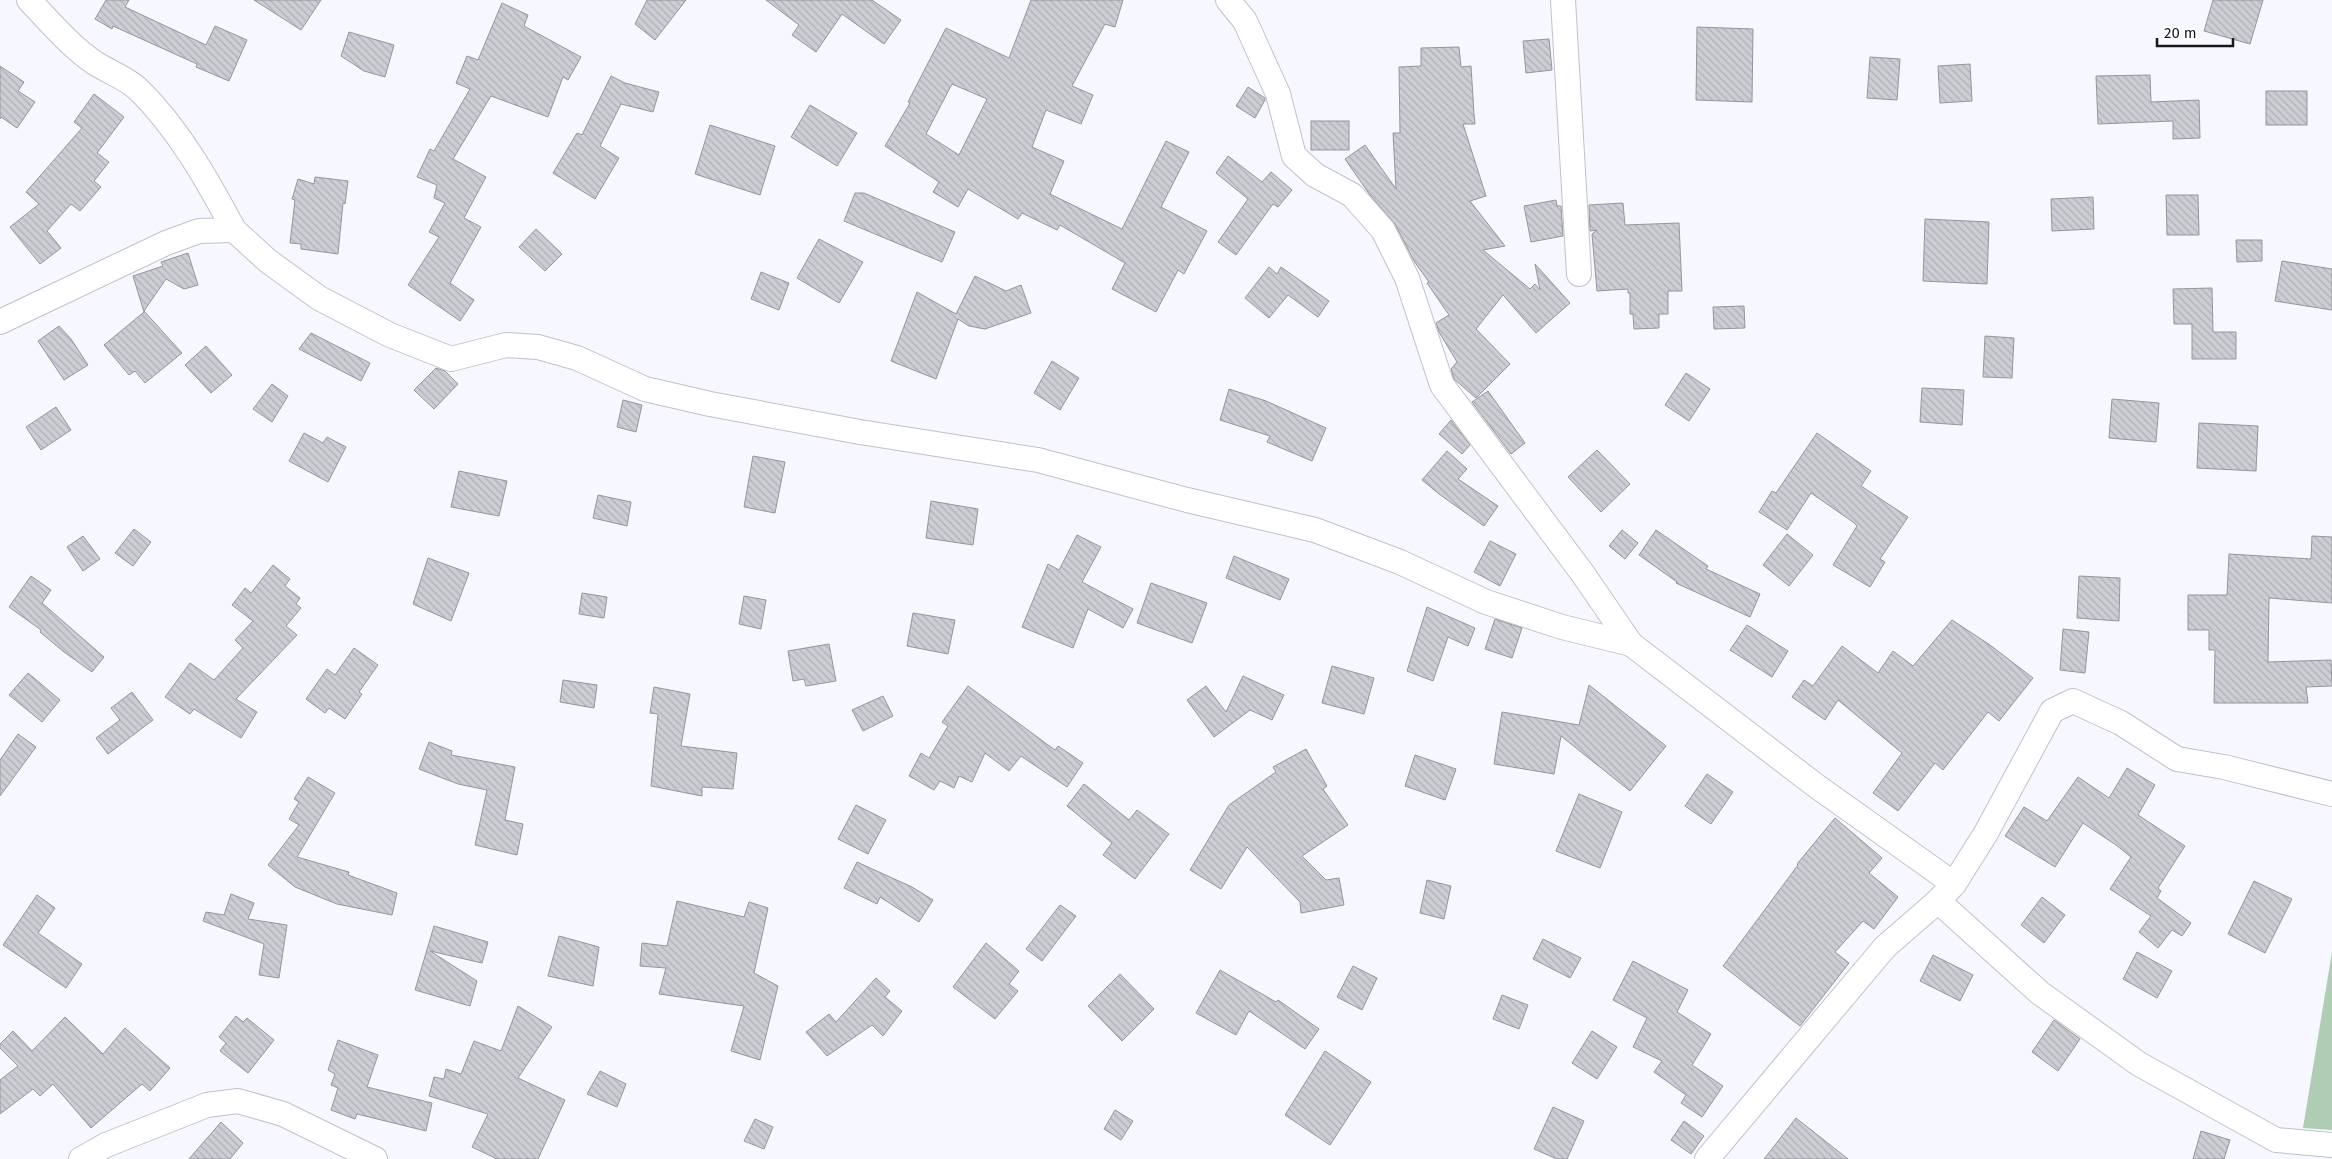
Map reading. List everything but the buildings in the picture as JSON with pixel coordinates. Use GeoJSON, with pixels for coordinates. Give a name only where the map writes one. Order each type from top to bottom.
{"type":"FeatureCollection","features":[{"type":"Feature","properties":{"kind":"street"},"geometry":{"type":"LineString","coordinates":[[29,0],[68,41],[95,62],[136,87],[159,112],[191,156],[234,230],[268,261],[319,298],[390,335],[451,359],[506,345],[538,347],[577,358],[645,389],[710,404],[879,435],[1038,460],[1187,500],[1315,530],[1400,562],[1486,602],[1562,627],[1631,644]]}},
{"type":"Feature","properties":{"kind":"street"},"geometry":{"type":"LineString","coordinates":[[1228,0],[1245,21],[1278,94],[1294,156],[1315,175],[1352,195],[1383,230],[1407,278],[1442,385],[1583,574],[1631,644],[1815,785],[1954,884]]}},
{"type":"Feature","properties":{"kind":"street"},"geometry":{"type":"LineString","coordinates":[[1563,0],[1579,274]]}},
{"type":"Feature","properties":{"kind":"street"},"geometry":{"type":"LineString","coordinates":[[0,322],[166,244],[199,232],[234,230]]}},
{"type":"Feature","properties":{"kind":"street"},"geometry":{"type":"LineString","coordinates":[[1707,1159],[1885,947],[1938,901],[1954,884],[1986,833],[2052,711],[2073,701],[2121,723],[2177,759],[2224,767],[2332,794]]}},
{"type":"Feature","properties":{"kind":"street"},"geometry":{"type":"LineString","coordinates":[[1938,901],[2040,993],[2139,1064],[2276,1140],[2332,1145]]}},
{"type":"Feature","properties":{"kind":"street"},"geometry":{"type":"LineString","coordinates":[[81,1159],[106,1145],[206,1105],[238,1101],[283,1114],[375,1159]]}},
{"type":"Feature","properties":{"kind":"green space"},"geometry":{"type":"Polygon","coordinates":[[[2332,952],[2332,1130],[2303,1128],[2332,952]]]}}]}
